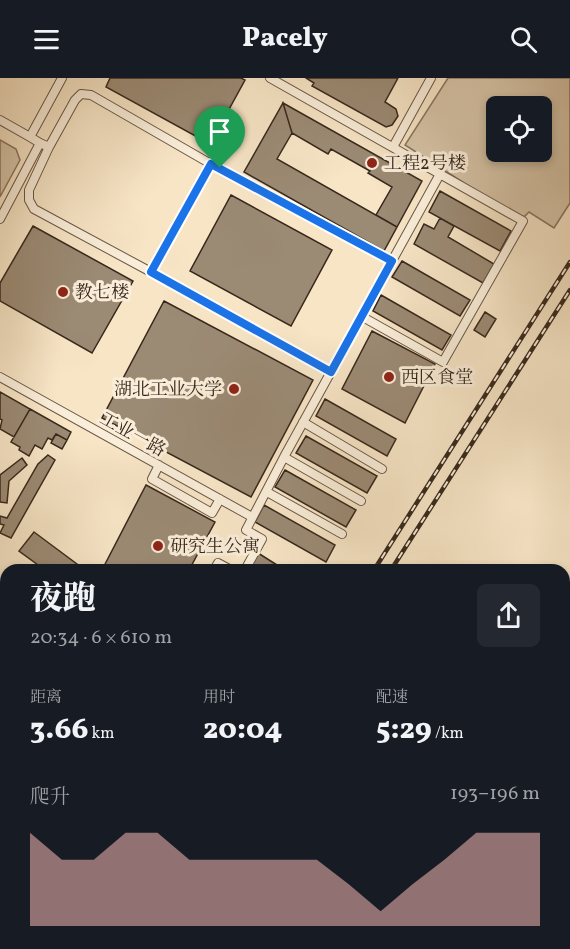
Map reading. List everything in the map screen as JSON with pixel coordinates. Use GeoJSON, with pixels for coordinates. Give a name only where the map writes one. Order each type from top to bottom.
{"type":"FeatureCollection","features":[{"type":"Feature","properties":{"kind":"street"},"geometry":{"type":"LineString","coordinates":[[30,137],[62,78]]}},
{"type":"Feature","properties":{"kind":"street"},"geometry":{"type":"LineString","coordinates":[[270,78],[523,221],[443,362],[361,316]]}},
{"type":"Feature","properties":{"kind":"street"},"geometry":{"type":"LineString","coordinates":[[393,147],[431,78]]}},
{"type":"Feature","properties":{"kind":"street"},"geometry":{"type":"LineString","coordinates":[[331,372],[34,209],[29,200],[29,190],[49,147],[75,100],[81,94],[91,95],[211,164],[392,261]]}},
{"type":"Feature","properties":{"kind":"street"},"geometry":{"type":"LineString","coordinates":[[0,120],[49,147]]}},
{"type":"Feature","properties":{"kind":"street"},"geometry":{"type":"LineString","coordinates":[[0,219],[40,143]]}},
{"type":"Feature","properties":{"kind":"street"},"geometry":{"type":"LineString","coordinates":[[151,272],[211,164]]}},
{"type":"Feature","properties":{"kind":"street"},"geometry":{"type":"LineString","coordinates":[[247,564],[262,539],[246,530],[252,517],[440,174]]}},
{"type":"Feature","properties":{"kind":"street","name":"工业一路"},"geometry":{"type":"LineString","coordinates":[[0,376],[252,517]]}},
{"type":"Feature","properties":{"kind":"street"},"geometry":{"type":"LineString","coordinates":[[303,422],[382,469]]}},
{"type":"Feature","properties":{"kind":"street"},"geometry":{"type":"LineString","coordinates":[[284,457],[361,501]]}},
{"type":"Feature","properties":{"kind":"street"},"geometry":{"type":"LineString","coordinates":[[159,465],[152,479],[212,513],[220,499]]}},
{"type":"Feature","properties":{"kind":"street"},"geometry":{"type":"LineString","coordinates":[[267,492],[342,534]]}},
{"type":"Feature","properties":{"kind":"shaded area"},"geometry":{"type":"Polygon","coordinates":[[[448,78],[570,78],[570,203],[554,228],[529,212],[525,216],[517,217],[405,145],[448,78]]]}},
{"type":"Feature","properties":{"kind":"shaded area"},"geometry":{"type":"Polygon","coordinates":[[[0,140],[16,149],[20,160],[0,197],[0,140]]]}},
{"type":"Feature","properties":{"kind":"building"},"geometry":{"type":"Polygon","coordinates":[[[110,78],[241,78],[245,80],[210,144],[106,87],[110,78]]]}},
{"type":"Feature","properties":{"kind":"building"},"geometry":{"type":"Polygon","coordinates":[[[306,78],[398,78],[385,102],[396,109],[398,116],[392,125],[386,127],[312,86],[314,83],[306,78]]]}},
{"type":"Feature","properties":{"kind":"building","name":"工程2号楼"},"geometry":{"type":"Polygon","coordinates":[[[283,103],[422,181],[397,227],[376,215],[392,187],[368,173],[370,171],[331,149],[328,154],[292,133],[283,103]]]}},
{"type":"Feature","properties":{"kind":"building"},"geometry":{"type":"Polygon","coordinates":[[[283,103],[292,133],[277,159],[397,227],[384,251],[244,172],[283,103]]]}},
{"type":"Feature","properties":{"kind":"building"},"geometry":{"type":"Polygon","coordinates":[[[440,191],[511,231],[500,251],[429,212],[440,191]]]}},
{"type":"Feature","properties":{"kind":"building"},"geometry":{"type":"Polygon","coordinates":[[[231,195],[332,250],[291,326],[190,271],[231,195]]]}},
{"type":"Feature","properties":{"kind":"building"},"geometry":{"type":"Polygon","coordinates":[[[440,218],[454,226],[448,237],[494,264],[483,283],[414,244],[424,224],[434,229],[440,218]]]}},
{"type":"Feature","properties":{"kind":"building","name":"教七楼"},"geometry":{"type":"Polygon","coordinates":[[[33,226],[133,281],[92,353],[0,301],[0,283],[33,226]]]}},
{"type":"Feature","properties":{"kind":"building"},"geometry":{"type":"Polygon","coordinates":[[[402,261],[470,300],[460,316],[392,277],[402,261]]]}},
{"type":"Feature","properties":{"kind":"building"},"geometry":{"type":"Polygon","coordinates":[[[381,295],[451,335],[442,350],[373,311],[381,295]]]}},
{"type":"Feature","properties":{"kind":"building"},"geometry":{"type":"Polygon","coordinates":[[[164,301],[313,380],[251,497],[102,418],[164,301]]]}},
{"type":"Feature","properties":{"kind":"building"},"geometry":{"type":"Polygon","coordinates":[[[485,312],[496,319],[485,337],[474,330],[485,312]]]}},
{"type":"Feature","properties":{"kind":"building","name":"西区食堂"},"geometry":{"type":"Polygon","coordinates":[[[372,331],[435,364],[405,423],[342,389],[372,331]]]}},
{"type":"Feature","properties":{"kind":"building"},"geometry":{"type":"Polygon","coordinates":[[[0,392],[30,409],[14,437],[0,429],[2,420],[0,419],[0,392]]]}},
{"type":"Feature","properties":{"kind":"building"},"geometry":{"type":"Polygon","coordinates":[[[325,399],[396,439],[387,456],[316,416],[325,399]]]}},
{"type":"Feature","properties":{"kind":"building"},"geometry":{"type":"Polygon","coordinates":[[[30,409],[71,432],[67,440],[56,434],[52,440],[48,438],[42,449],[35,445],[29,456],[19,450],[20,447],[11,442],[30,409]]]}},
{"type":"Feature","properties":{"kind":"building"},"geometry":{"type":"Polygon","coordinates":[[[56,434],[67,440],[62,449],[51,443],[56,434]]]}},
{"type":"Feature","properties":{"kind":"building"},"geometry":{"type":"Polygon","coordinates":[[[306,436],[377,476],[367,493],[296,453],[306,436]]]}},
{"type":"Feature","properties":{"kind":"building"},"geometry":{"type":"Polygon","coordinates":[[[48,455],[55,460],[11,538],[0,533],[4,525],[0,524],[0,516],[7,518],[38,464],[48,455]]]}},
{"type":"Feature","properties":{"kind":"building"},"geometry":{"type":"Polygon","coordinates":[[[22,458],[27,465],[9,481],[7,503],[0,502],[0,475],[22,458]]]}},
{"type":"Feature","properties":{"kind":"building"},"geometry":{"type":"Polygon","coordinates":[[[285,470],[356,510],[346,527],[275,487],[285,470]]]}},
{"type":"Feature","properties":{"kind":"building","name":"研究生公寓"},"geometry":{"type":"Polygon","coordinates":[[[146,485],[215,522],[192,564],[105,564],[146,485]]]}},
{"type":"Feature","properties":{"kind":"building"},"geometry":{"type":"Polygon","coordinates":[[[264,505],[335,545],[326,562],[255,522],[264,505]]]}},
{"type":"Feature","properties":{"kind":"building"},"geometry":{"type":"Polygon","coordinates":[[[34,532],[77,564],[37,564],[19,551],[34,532]]]}},
{"type":"Feature","properties":{"kind":"building"},"geometry":{"type":"Polygon","coordinates":[[[258,553],[275,564],[252,564],[258,553]]]}},
{"type":"Feature","properties":{"kind":"railway"},"geometry":{"type":"LineString","coordinates":[[378,564],[570,262]]}},
{"type":"Feature","properties":{"kind":"railway"},"geometry":{"type":"LineString","coordinates":[[395,564],[570,290]]}},
{"type":"Feature","properties":{"kind":"place","name":"工程2号楼"},"geometry":{"type":"Point","coordinates":[372,163]}},
{"type":"Feature","properties":{"kind":"place","name":"教七楼"},"geometry":{"type":"Point","coordinates":[63,292]}},
{"type":"Feature","properties":{"kind":"place","name":"西区食堂"},"geometry":{"type":"Point","coordinates":[389,377]}},
{"type":"Feature","properties":{"kind":"place","name":"湖北工业大学"},"geometry":{"type":"Point","coordinates":[234,389]}},
{"type":"Feature","properties":{"kind":"place","name":"研究生公寓"},"geometry":{"type":"Point","coordinates":[158,546]}},
{"type":"Feature","properties":{"kind":"route"},"geometry":{"type":"LineString","coordinates":[[211,164],[220,168],[392,261],[331,372],[151,272],[211,164]]}}]}
